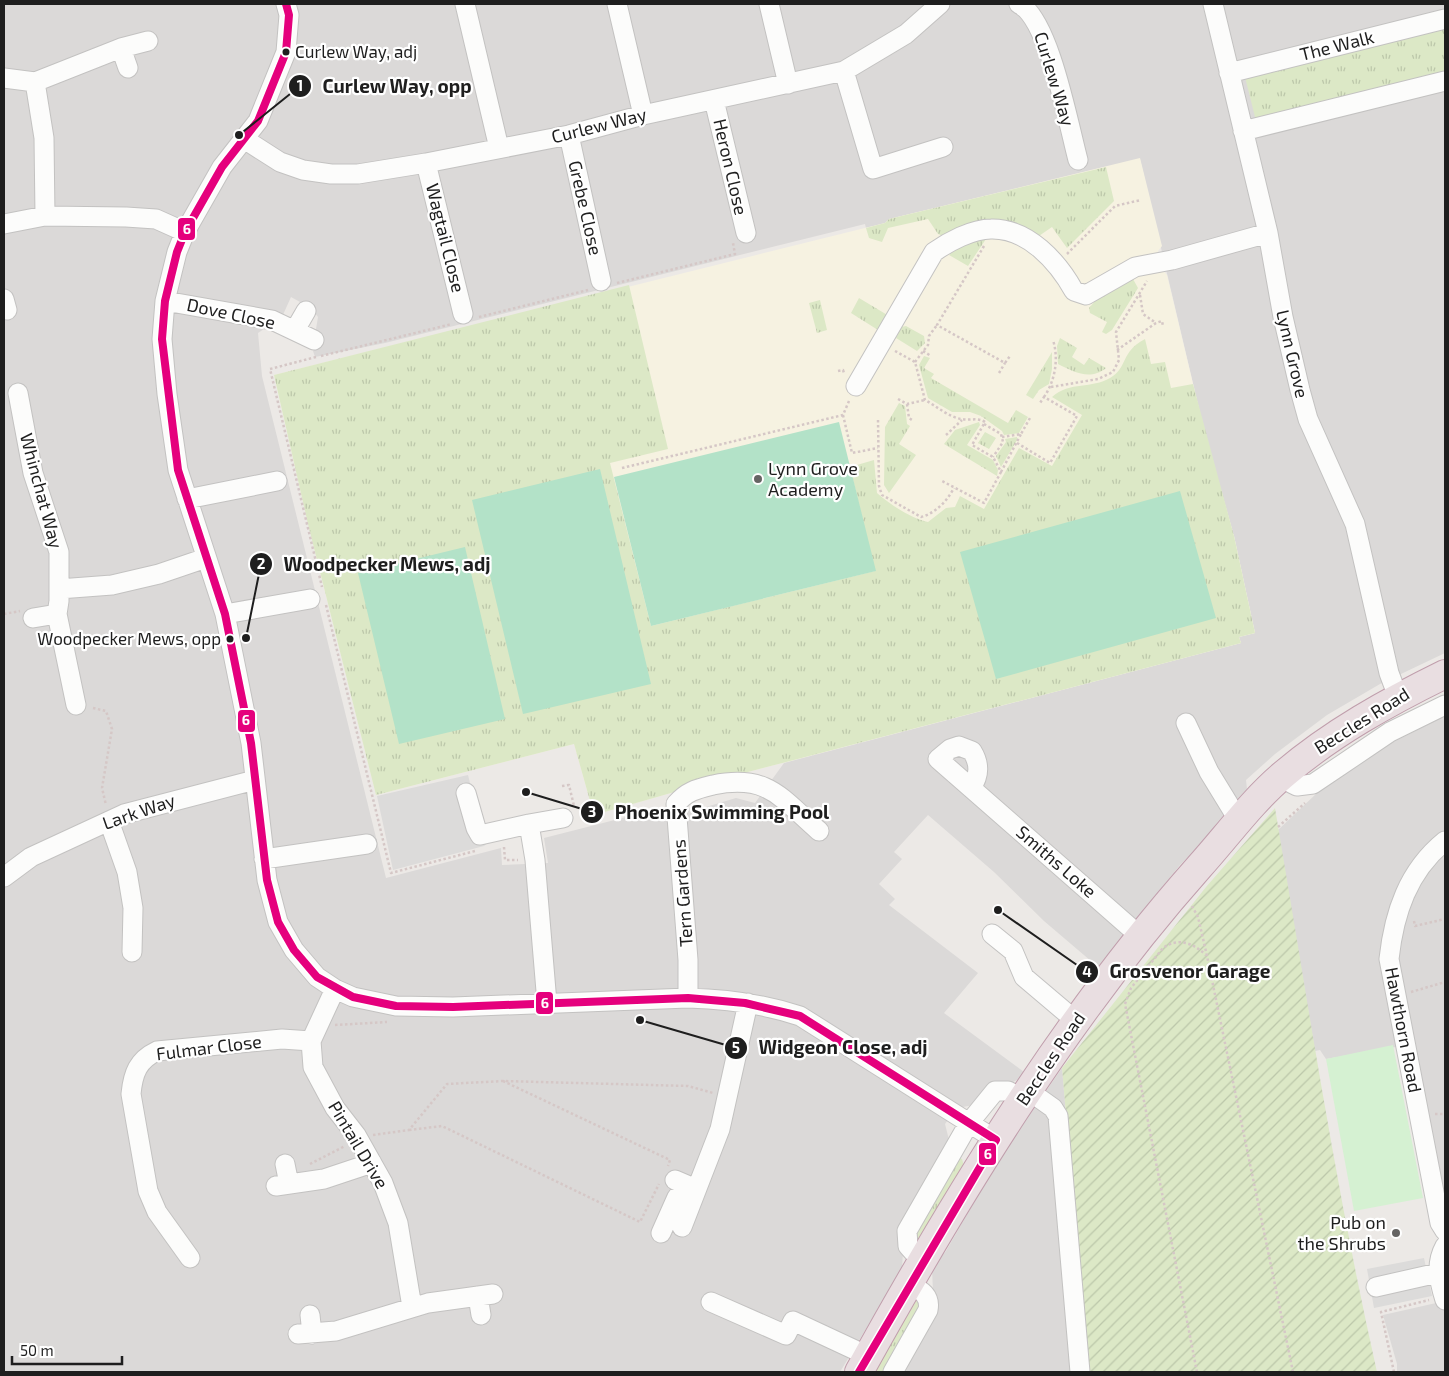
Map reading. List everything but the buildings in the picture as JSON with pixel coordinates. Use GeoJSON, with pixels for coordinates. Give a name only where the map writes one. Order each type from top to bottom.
{"type":"FeatureCollection","features":[{"type":"Feature","properties":{"kind":"highway","name":"Beccles Road"},"geometry":{"type":"LineString","coordinates":[[863,1364],[996,1140],[1076,1021],[1176,893],[1262,794],[1283,775],[1324,742],[1398,697],[1445,674]]}},
{"type":"Feature","properties":{"kind":"street"},"geometry":{"type":"LineString","coordinates":[[286,4],[289,15],[286,52],[258,121],[222,167],[185,232],[177,252],[166,301],[162,339],[167,394],[178,470],[226,614],[251,743],[264,858],[278,922],[294,950],[317,977],[336,990],[353,997],[396,1006],[453,1007],[718,998],[775,1008],[800,1016],[996,1140]]}},
{"type":"Feature","properties":{"kind":"street"},"geometry":{"type":"LineString","coordinates":[[465,4],[499,148]]}},
{"type":"Feature","properties":{"kind":"street"},"geometry":{"type":"LineString","coordinates":[[617,4],[643,116]]}},
{"type":"Feature","properties":{"kind":"street"},"geometry":{"type":"LineString","coordinates":[[769,4],[788,84]]}},
{"type":"Feature","properties":{"kind":"street","name":"Curlew Way"},"geometry":{"type":"LineString","coordinates":[[244,139],[280,162],[303,170],[331,174],[358,174],[426,163],[569,135],[844,70],[906,34],[916,11],[940,4]]}},
{"type":"Feature","properties":{"kind":"street","name":"Curlew Way"},"geometry":{"type":"LineString","coordinates":[[1020,4],[1026,7],[1044,35],[1078,160]]}},
{"type":"Feature","properties":{"kind":"street","name":"Lynn Grove"},"geometry":{"type":"LineString","coordinates":[[1213,4],[1268,233],[1283,317],[1306,412],[1355,524],[1388,673],[1398,697]]}},
{"type":"Feature","properties":{"kind":"street","name":"The Walk"},"geometry":{"type":"LineString","coordinates":[[1229,73],[1445,19]]}},
{"type":"Feature","properties":{"kind":"street"},"geometry":{"type":"LineString","coordinates":[[4,78],[35,82],[121,48],[148,41]]}},
{"type":"Feature","properties":{"kind":"street"},"geometry":{"type":"LineString","coordinates":[[121,48],[128,68]]}},
{"type":"Feature","properties":{"kind":"street"},"geometry":{"type":"LineString","coordinates":[[844,70],[873,168],[943,147]]}},
{"type":"Feature","properties":{"kind":"street"},"geometry":{"type":"LineString","coordinates":[[1243,131],[1445,81]]}},
{"type":"Feature","properties":{"kind":"street"},"geometry":{"type":"LineString","coordinates":[[35,82],[44,138],[45,216]]}},
{"type":"Feature","properties":{"kind":"street","name":"Heron Close"},"geometry":{"type":"LineString","coordinates":[[714,100],[746,233]]}},
{"type":"Feature","properties":{"kind":"street","name":"Grebe Close"},"geometry":{"type":"LineString","coordinates":[[569,135],[602,285]]}},
{"type":"Feature","properties":{"kind":"street","name":"Wagtail Close"},"geometry":{"type":"LineString","coordinates":[[426,163],[464,318]]}},
{"type":"Feature","properties":{"kind":"street"},"geometry":{"type":"LineString","coordinates":[[4,224],[45,216],[126,216],[156,219],[185,232]]}},
{"type":"Feature","properties":{"kind":"street"},"geometry":{"type":"LineString","coordinates":[[856,386],[934,252],[969,235],[994,229],[1010,232],[1040,249],[1057,264],[1074,291],[1086,295],[1124,273],[1268,233]]}},
{"type":"Feature","properties":{"kind":"street","name":"Dove Close"},"geometry":{"type":"LineString","coordinates":[[166,301],[272,320],[314,340]]}},
{"type":"Feature","properties":{"kind":"street","name":"Dove Close"},"geometry":{"type":"LineString","coordinates":[[295,330],[306,311]]}},
{"type":"Feature","properties":{"kind":"street","name":"Whinchat Way"},"geometry":{"type":"LineString","coordinates":[[18,393],[33,473],[59,552],[57,614],[76,704]]}},
{"type":"Feature","properties":{"kind":"street"},"geometry":{"type":"LineString","coordinates":[[187,500],[276,480]]}},
{"type":"Feature","properties":{"kind":"street"},"geometry":{"type":"LineString","coordinates":[[59,589],[112,585],[159,574],[206,558]]}},
{"type":"Feature","properties":{"kind":"street"},"geometry":{"type":"LineString","coordinates":[[226,614],[318,595]]}},
{"type":"Feature","properties":{"kind":"street"},"geometry":{"type":"LineString","coordinates":[[32,618],[57,614]]}},
{"type":"Feature","properties":{"kind":"street","name":"Beccles Road"},"geometry":{"type":"LineString","coordinates":[[1283,775],[1289,782],[1297,786],[1313,784],[1390,732],[1445,705]]}},
{"type":"Feature","properties":{"kind":"street"},"geometry":{"type":"LineString","coordinates":[[1186,722],[1209,772],[1239,821]]}},
{"type":"Feature","properties":{"kind":"street","name":"Lark Way"},"geometry":{"type":"LineString","coordinates":[[4,877],[31,857],[124,814],[156,804],[255,780]]}},
{"type":"Feature","properties":{"kind":"street","name":"Tern Gardens"},"geometry":{"type":"LineString","coordinates":[[688,998],[676,804],[684,795],[694,789],[733,781],[754,782],[770,788],[819,831]]}},
{"type":"Feature","properties":{"kind":"street","name":"Smiths Loke"},"geometry":{"type":"LineString","coordinates":[[971,788],[1141,937]]}},
{"type":"Feature","properties":{"kind":"street"},"geometry":{"type":"LineString","coordinates":[[466,793],[476,828],[480,835],[531,832],[563,818]]}},
{"type":"Feature","properties":{"kind":"street"},"geometry":{"type":"LineString","coordinates":[[109,821],[127,872],[133,908],[132,952]]}},
{"type":"Feature","properties":{"kind":"street"},"geometry":{"type":"LineString","coordinates":[[531,832],[536,860],[547,1003]]}},
{"type":"Feature","properties":{"kind":"street","name":"Hawthorn Road"},"geometry":{"type":"LineString","coordinates":[[1445,841],[1423,861],[1402,899],[1395,919],[1389,959],[1440,1222],[1445,1231]]}},
{"type":"Feature","properties":{"kind":"street"},"geometry":{"type":"LineString","coordinates":[[264,858],[367,844]]}},
{"type":"Feature","properties":{"kind":"street"},"geometry":{"type":"LineString","coordinates":[[992,934],[1013,951],[1024,977],[1076,1021]]}},
{"type":"Feature","properties":{"kind":"street"},"geometry":{"type":"LineString","coordinates":[[314,1033],[336,990]]}},
{"type":"Feature","properties":{"kind":"street"},"geometry":{"type":"LineString","coordinates":[[682,1227],[720,1129],[748,1003]]}},
{"type":"Feature","properties":{"kind":"street","name":"Pintail Drive"},"geometry":{"type":"LineString","coordinates":[[314,1033],[312,1067],[335,1108],[359,1141],[384,1183],[398,1223],[412,1307]]}},
{"type":"Feature","properties":{"kind":"street","name":"Fulmar Close"},"geometry":{"type":"LineString","coordinates":[[190,1258],[158,1212],[148,1190],[132,1094],[133,1078],[137,1067],[146,1057],[158,1051],[282,1039],[314,1033]]}},
{"type":"Feature","properties":{"kind":"street"},"geometry":{"type":"LineString","coordinates":[[893,1372],[929,1305],[916,1274],[906,1231],[969,1123],[995,1091],[1008,1091],[1026,1095],[1053,1108],[1058,1116],[1080,1372]]}},
{"type":"Feature","properties":{"kind":"street"},"geometry":{"type":"LineString","coordinates":[[285,1164],[282,1185],[324,1179],[372,1163]]}},
{"type":"Feature","properties":{"kind":"street"},"geometry":{"type":"LineString","coordinates":[[667,1176],[696,1189]]}},
{"type":"Feature","properties":{"kind":"street"},"geometry":{"type":"LineString","coordinates":[[661,1232],[677,1197],[696,1189]]}},
{"type":"Feature","properties":{"kind":"street"},"geometry":{"type":"LineString","coordinates":[[1445,1246],[1439,1262],[1438,1273],[1445,1298]]}},
{"type":"Feature","properties":{"kind":"street"},"geometry":{"type":"LineString","coordinates":[[1376,1287],[1438,1273]]}},
{"type":"Feature","properties":{"kind":"street"},"geometry":{"type":"LineString","coordinates":[[306,1328],[336,1331],[428,1302],[486,1295],[481,1315]]}},
{"type":"Feature","properties":{"kind":"street"},"geometry":{"type":"LineString","coordinates":[[711,1302],[786,1336],[793,1314],[863,1364]]}},
{"type":"Feature","properties":{"kind":"path"},"geometry":{"type":"LineString","coordinates":[[1057,264],[1115,206],[1141,200]]}},
{"type":"Feature","properties":{"kind":"path"},"geometry":{"type":"LineString","coordinates":[[915,362],[994,229]]}},
{"type":"Feature","properties":{"kind":"path"},"geometry":{"type":"LineString","coordinates":[[475,851],[391,873],[318,595],[270,369],[464,318],[734,254],[732,238],[746,233]]}},
{"type":"Feature","properties":{"kind":"path"},"geometry":{"type":"LineString","coordinates":[[1051,387],[1104,377],[1113,372],[1119,360],[1116,332],[1140,295],[1150,273],[1151,264]]}},
{"type":"Feature","properties":{"kind":"path"},"geometry":{"type":"LineString","coordinates":[[1140,295],[1143,314],[1156,323]]}},
{"type":"Feature","properties":{"kind":"path"},"geometry":{"type":"LineString","coordinates":[[1117,350],[1156,323],[1162,322],[1163,326]]}},
{"type":"Feature","properties":{"kind":"path"},"geometry":{"type":"LineString","coordinates":[[937,325],[1005,363]]}},
{"type":"Feature","properties":{"kind":"path"},"geometry":{"type":"LineString","coordinates":[[1040,403],[1051,387],[1055,364],[1053,340]]}},
{"type":"Feature","properties":{"kind":"path"},"geometry":{"type":"LineString","coordinates":[[882,344],[915,362],[925,400]]}},
{"type":"Feature","properties":{"kind":"path"},"geometry":{"type":"LineString","coordinates":[[923,351],[931,356]]}},
{"type":"Feature","properties":{"kind":"path"},"geometry":{"type":"LineString","coordinates":[[999,373],[1010,356]]}},
{"type":"Feature","properties":{"kind":"path"},"geometry":{"type":"LineString","coordinates":[[856,386],[843,415],[852,453],[878,448]]}},
{"type":"Feature","properties":{"kind":"path"},"geometry":{"type":"LineString","coordinates":[[1017,443],[1050,463],[1077,416],[1044,398]]}},
{"type":"Feature","properties":{"kind":"path"},"geometry":{"type":"LineString","coordinates":[[898,399],[908,404],[925,400],[962,420],[980,419],[985,422],[984,424],[1001,434],[1002,437],[1002,442],[994,457]]}},
{"type":"Feature","properties":{"kind":"path"},"geometry":{"type":"LineString","coordinates":[[908,404],[909,418],[912,420]]}},
{"type":"Feature","properties":{"kind":"path"},"geometry":{"type":"LineString","coordinates":[[622,468],[843,415]]}},
{"type":"Feature","properties":{"kind":"path"},"geometry":{"type":"LineString","coordinates":[[942,481],[984,503],[1030,418]]}},
{"type":"Feature","properties":{"kind":"path"},"geometry":{"type":"LineString","coordinates":[[878,420],[878,486],[882,494],[921,517],[930,515],[948,499],[954,488]]}},
{"type":"Feature","properties":{"kind":"path"},"geometry":{"type":"LineString","coordinates":[[946,435],[962,420]]}},
{"type":"Feature","properties":{"kind":"path"},"geometry":{"type":"LineString","coordinates":[[984,424],[972,445],[994,457],[1001,472]]}},
{"type":"Feature","properties":{"kind":"path"},"geometry":{"type":"LineString","coordinates":[[1002,437],[1021,434]]}},
{"type":"Feature","properties":{"kind":"path"},"geometry":{"type":"LineString","coordinates":[[76,704],[106,711],[112,729],[102,788],[109,821]]}},
{"type":"Feature","properties":{"kind":"path"},"geometry":{"type":"LineString","coordinates":[[1278,827],[1304,803]]}},
{"type":"Feature","properties":{"kind":"path"},"geometry":{"type":"LineString","coordinates":[[504,844],[505,860],[536,860]]}},
{"type":"Feature","properties":{"kind":"path"},"geometry":{"type":"LineString","coordinates":[[1176,893],[1195,908],[1208,956],[1293,1372]]}},
{"type":"Feature","properties":{"kind":"path"},"geometry":{"type":"LineString","coordinates":[[1402,899],[1411,904],[1415,926],[1445,918]]}},
{"type":"Feature","properties":{"kind":"path"},"geometry":{"type":"LineString","coordinates":[[1197,1372],[1125,1004],[1131,988],[1163,948],[1169,944],[1189,944],[1208,956]]}},
{"type":"Feature","properties":{"kind":"path"},"geometry":{"type":"LineString","coordinates":[[1396,996],[1445,982]]}},
{"type":"Feature","properties":{"kind":"path"},"geometry":{"type":"LineString","coordinates":[[314,1033],[390,1022]]}},
{"type":"Feature","properties":{"kind":"path"},"geometry":{"type":"LineString","coordinates":[[409,1130],[448,1084],[503,1081],[688,1086],[727,1097]]}},
{"type":"Feature","properties":{"kind":"path"},"geometry":{"type":"LineString","coordinates":[[304,1167],[372,1135],[442,1126],[640,1222],[667,1176],[670,1160],[503,1081]]}},
{"type":"Feature","properties":{"kind":"path"},"geometry":{"type":"LineString","coordinates":[[1394,1372],[1381,1312],[1445,1298]]}},
{"type":"Feature","properties":{"kind":"shaded area"},"geometry":{"type":"Polygon","coordinates":[[[4,4],[1445,4],[1445,653],[1380,684],[1327,715],[1275,754],[1246,780],[1247,789],[1206,839],[1180,865],[1098,967],[1044,921],[994,872],[928,815],[894,852],[902,859],[879,884],[895,899],[889,905],[978,973],[944,1013],[1024,1072],[1021,1078],[1013,1082],[996,1083],[986,1087],[974,1105],[957,1108],[945,1124],[950,1144],[903,1251],[902,1269],[840,1372],[4,1372],[4,4]],[[1140,159],[889,219],[886,223],[866,228],[865,224],[385,343],[315,357],[313,351],[319,345],[315,335],[318,317],[311,308],[291,297],[282,317],[258,333],[262,376],[386,878],[501,848],[502,865],[548,863],[544,838],[654,810],[706,807],[736,798],[755,803],[784,763],[1241,643],[1239,637],[1255,633],[1234,536],[1205,434],[1140,159]]]}},
{"type":"Feature","properties":{"kind":"shaded area","name":"Lynn Grove Academy"},"geometry":{"type":"Polygon","coordinates":[[[1140,158],[1162,246],[1158,251],[1160,266],[1167,275],[1205,434],[1234,536],[1255,633],[1239,637],[1241,643],[706,783],[594,815],[574,744],[376,795],[308,524],[274,375],[885,223],[889,219],[1140,158]]]}},
{"type":"Feature","properties":{"kind":"shaded area"},"geometry":{"type":"Polygon","coordinates":[[[1445,716],[1445,1208],[1413,1044],[1326,1059],[1320,1050],[1315,1051],[1278,830],[1317,793],[1352,767],[1383,747],[1445,716]]]}},
{"type":"Feature","properties":{"kind":"shaded area"},"geometry":{"type":"Polygon","coordinates":[[[468,775],[479,819],[490,841],[484,846],[393,870],[377,796],[468,775]]]}},
{"type":"Feature","properties":{"kind":"shaded area"},"geometry":{"type":"Polygon","coordinates":[[[1062,1068],[1088,1372],[900,1372],[934,1313],[932,1269],[946,1251],[1002,1154],[1062,1068]]]}},
{"type":"Feature","properties":{"kind":"shaded area"},"geometry":{"type":"Polygon","coordinates":[[[1424,1258],[1432,1296],[1374,1308],[1367,1269],[1424,1258]]]}},
{"type":"Feature","properties":{"kind":"shaded area"},"geometry":{"type":"Polygon","coordinates":[[[1445,1301],[1445,1372],[1397,1372],[1397,1364],[1383,1315],[1445,1301]]]}},
{"type":"Feature","properties":{"kind":"green space"},"geometry":{"type":"Polygon","coordinates":[[[1445,24],[1445,75],[1256,121],[1244,73],[1445,24]]]}},
{"type":"Feature","properties":{"kind":"green space"},"geometry":{"type":"Polygon","coordinates":[[[1106,167],[1114,201],[1067,248],[1052,227],[1036,238],[943,236],[938,234],[928,219],[888,228],[882,242],[869,238],[866,228],[885,223],[889,219],[1106,167]]]}},
{"type":"Feature","properties":{"kind":"green space"},"geometry":{"type":"Polygon","coordinates":[[[988,236],[968,266],[949,255],[961,245],[988,236]]]}},
{"type":"Feature","properties":{"kind":"green space"},"geometry":{"type":"Polygon","coordinates":[[[1133,279],[1138,288],[1112,330],[1106,334],[1102,332],[1107,322],[1090,313],[1089,308],[1096,300],[1133,279]]]}},
{"type":"Feature","properties":{"kind":"green space","name":"Lynn Grove Academy"},"geometry":{"type":"Polygon","coordinates":[[[629,285],[668,449],[610,463],[651,626],[875,571],[850,467],[874,460],[877,493],[901,510],[921,520],[928,522],[946,508],[955,507],[960,496],[984,509],[1019,448],[1052,466],[1082,415],[1052,397],[1066,389],[1110,378],[1120,370],[1132,349],[1145,339],[1151,364],[1165,362],[1171,388],[1193,384],[1234,536],[1255,633],[1239,637],[1241,643],[706,783],[594,815],[574,744],[376,795],[308,524],[274,375],[629,285]]]}},
{"type":"Feature","properties":{"kind":"green space"},"geometry":{"type":"Polygon","coordinates":[[[859,298],[889,316],[878,330],[851,313],[859,298]]]}},
{"type":"Feature","properties":{"kind":"green space"},"geometry":{"type":"Polygon","coordinates":[[[820,300],[827,330],[817,333],[809,303],[820,300]]]}},
{"type":"Feature","properties":{"kind":"green space"},"geometry":{"type":"Polygon","coordinates":[[[906,326],[924,336],[925,343],[917,351],[896,338],[901,327],[906,326]]]}},
{"type":"Feature","properties":{"kind":"green space"},"geometry":{"type":"Polygon","coordinates":[[[1060,338],[1077,348],[1072,357],[1084,365],[1089,358],[1106,368],[1100,372],[1088,375],[1058,364],[1057,346],[1060,338]]]}},
{"type":"Feature","properties":{"kind":"green space"},"geometry":{"type":"Polygon","coordinates":[[[1052,352],[1052,369],[1049,384],[1039,390],[1033,399],[1026,395],[1052,352]]]}},
{"type":"Feature","properties":{"kind":"green space"},"geometry":{"type":"Polygon","coordinates":[[[924,356],[930,358],[924,368],[934,374],[931,378],[1008,423],[1016,410],[1028,417],[1019,433],[1004,435],[1002,431],[981,416],[970,412],[952,412],[928,398],[919,365],[924,356]]]}},
{"type":"Feature","properties":{"kind":"green space"},"geometry":{"type":"Polygon","coordinates":[[[899,403],[905,406],[907,424],[910,426],[899,444],[916,455],[889,493],[884,485],[885,427],[899,403]]]}},
{"type":"Feature","properties":{"kind":"green space"},"geometry":{"type":"Polygon","coordinates":[[[839,422],[876,571],[651,626],[614,477],[839,422]]]}},
{"type":"Feature","properties":{"kind":"green space"},"geometry":{"type":"Polygon","coordinates":[[[979,422],[980,425],[967,445],[993,460],[998,470],[997,476],[944,444],[955,430],[979,422]]]}},
{"type":"Feature","properties":{"kind":"green space"},"geometry":{"type":"Polygon","coordinates":[[[985,432],[996,438],[989,449],[978,443],[985,432]]]}},
{"type":"Feature","properties":{"kind":"green space"},"geometry":{"type":"Polygon","coordinates":[[[1017,437],[1001,467],[996,456],[1006,442],[1005,439],[1017,437]]]}},
{"type":"Feature","properties":{"kind":"green space"},"geometry":{"type":"Polygon","coordinates":[[[600,469],[651,684],[523,714],[472,500],[600,469]]]}},
{"type":"Feature","properties":{"kind":"green space"},"geometry":{"type":"Polygon","coordinates":[[[1180,491],[1216,618],[996,679],[960,552],[1180,491]]]}},
{"type":"Feature","properties":{"kind":"green space"},"geometry":{"type":"Polygon","coordinates":[[[465,547],[505,719],[399,744],[358,573],[465,547]]]}},
{"type":"Feature","properties":{"kind":"green space"},"geometry":{"type":"Polygon","coordinates":[[[1275,808],[1335,1162],[1377,1372],[1088,1372],[1062,1068],[1206,887],[1275,808]]]}},
{"type":"Feature","properties":{"kind":"green space"},"geometry":{"type":"Polygon","coordinates":[[[1393,1045],[1423,1198],[1354,1211],[1326,1059],[1393,1045]]]}},
{"type":"Feature","properties":{"kind":"green space"},"geometry":{"type":"Polygon","coordinates":[[[956,1156],[962,1159],[964,1166],[919,1241],[912,1242],[956,1156]]]}},
{"type":"Feature","properties":{"kind":"green space"},"geometry":{"type":"Polygon","coordinates":[[[919,1296],[924,1302],[887,1372],[874,1372],[919,1296]]]}},
{"type":"Feature","properties":{"kind":"transit line","name":"6"},"geometry":{"type":"LineString","coordinates":[[286,4],[289,15],[286,52],[258,121],[222,167],[185,232],[177,252],[165,301],[162,339],[178,470],[225,614],[251,743],[267,880],[278,922],[294,950],[317,977],[353,997],[396,1006],[453,1007],[688,998],[745,1003],[800,1016],[996,1140],[859,1372]]}},
{"type":"Feature","properties":{"kind":"place","name":"Curlew Way, adj"},"geometry":{"type":"Point","coordinates":[286,52]}},
{"type":"Feature","properties":{"kind":"place","name":"Curlew Way, opp"},"geometry":{"type":"Point","coordinates":[239,135]}},
{"type":"Feature","properties":{"kind":"place","name":"Lynn Grove Academy"},"geometry":{"type":"Point","coordinates":[758,479]}},
{"type":"Feature","properties":{"kind":"place","name":"Woodpecker Mews, adj"},"geometry":{"type":"Point","coordinates":[246,638]}},
{"type":"Feature","properties":{"kind":"place","name":"Woodpecker Mews, opp"},"geometry":{"type":"Point","coordinates":[230,639]}},
{"type":"Feature","properties":{"kind":"place","name":"Phoenix Swimming Pool"},"geometry":{"type":"Point","coordinates":[526,792]}},
{"type":"Feature","properties":{"kind":"place","name":"Grosvenor Garage"},"geometry":{"type":"Point","coordinates":[998,910]}},
{"type":"Feature","properties":{"kind":"place","name":"Widgeon Close, adj"},"geometry":{"type":"Point","coordinates":[640,1020]}},
{"type":"Feature","properties":{"kind":"place","name":"Pub on the Shrubs"},"geometry":{"type":"Point","coordinates":[1396,1233]}}]}
